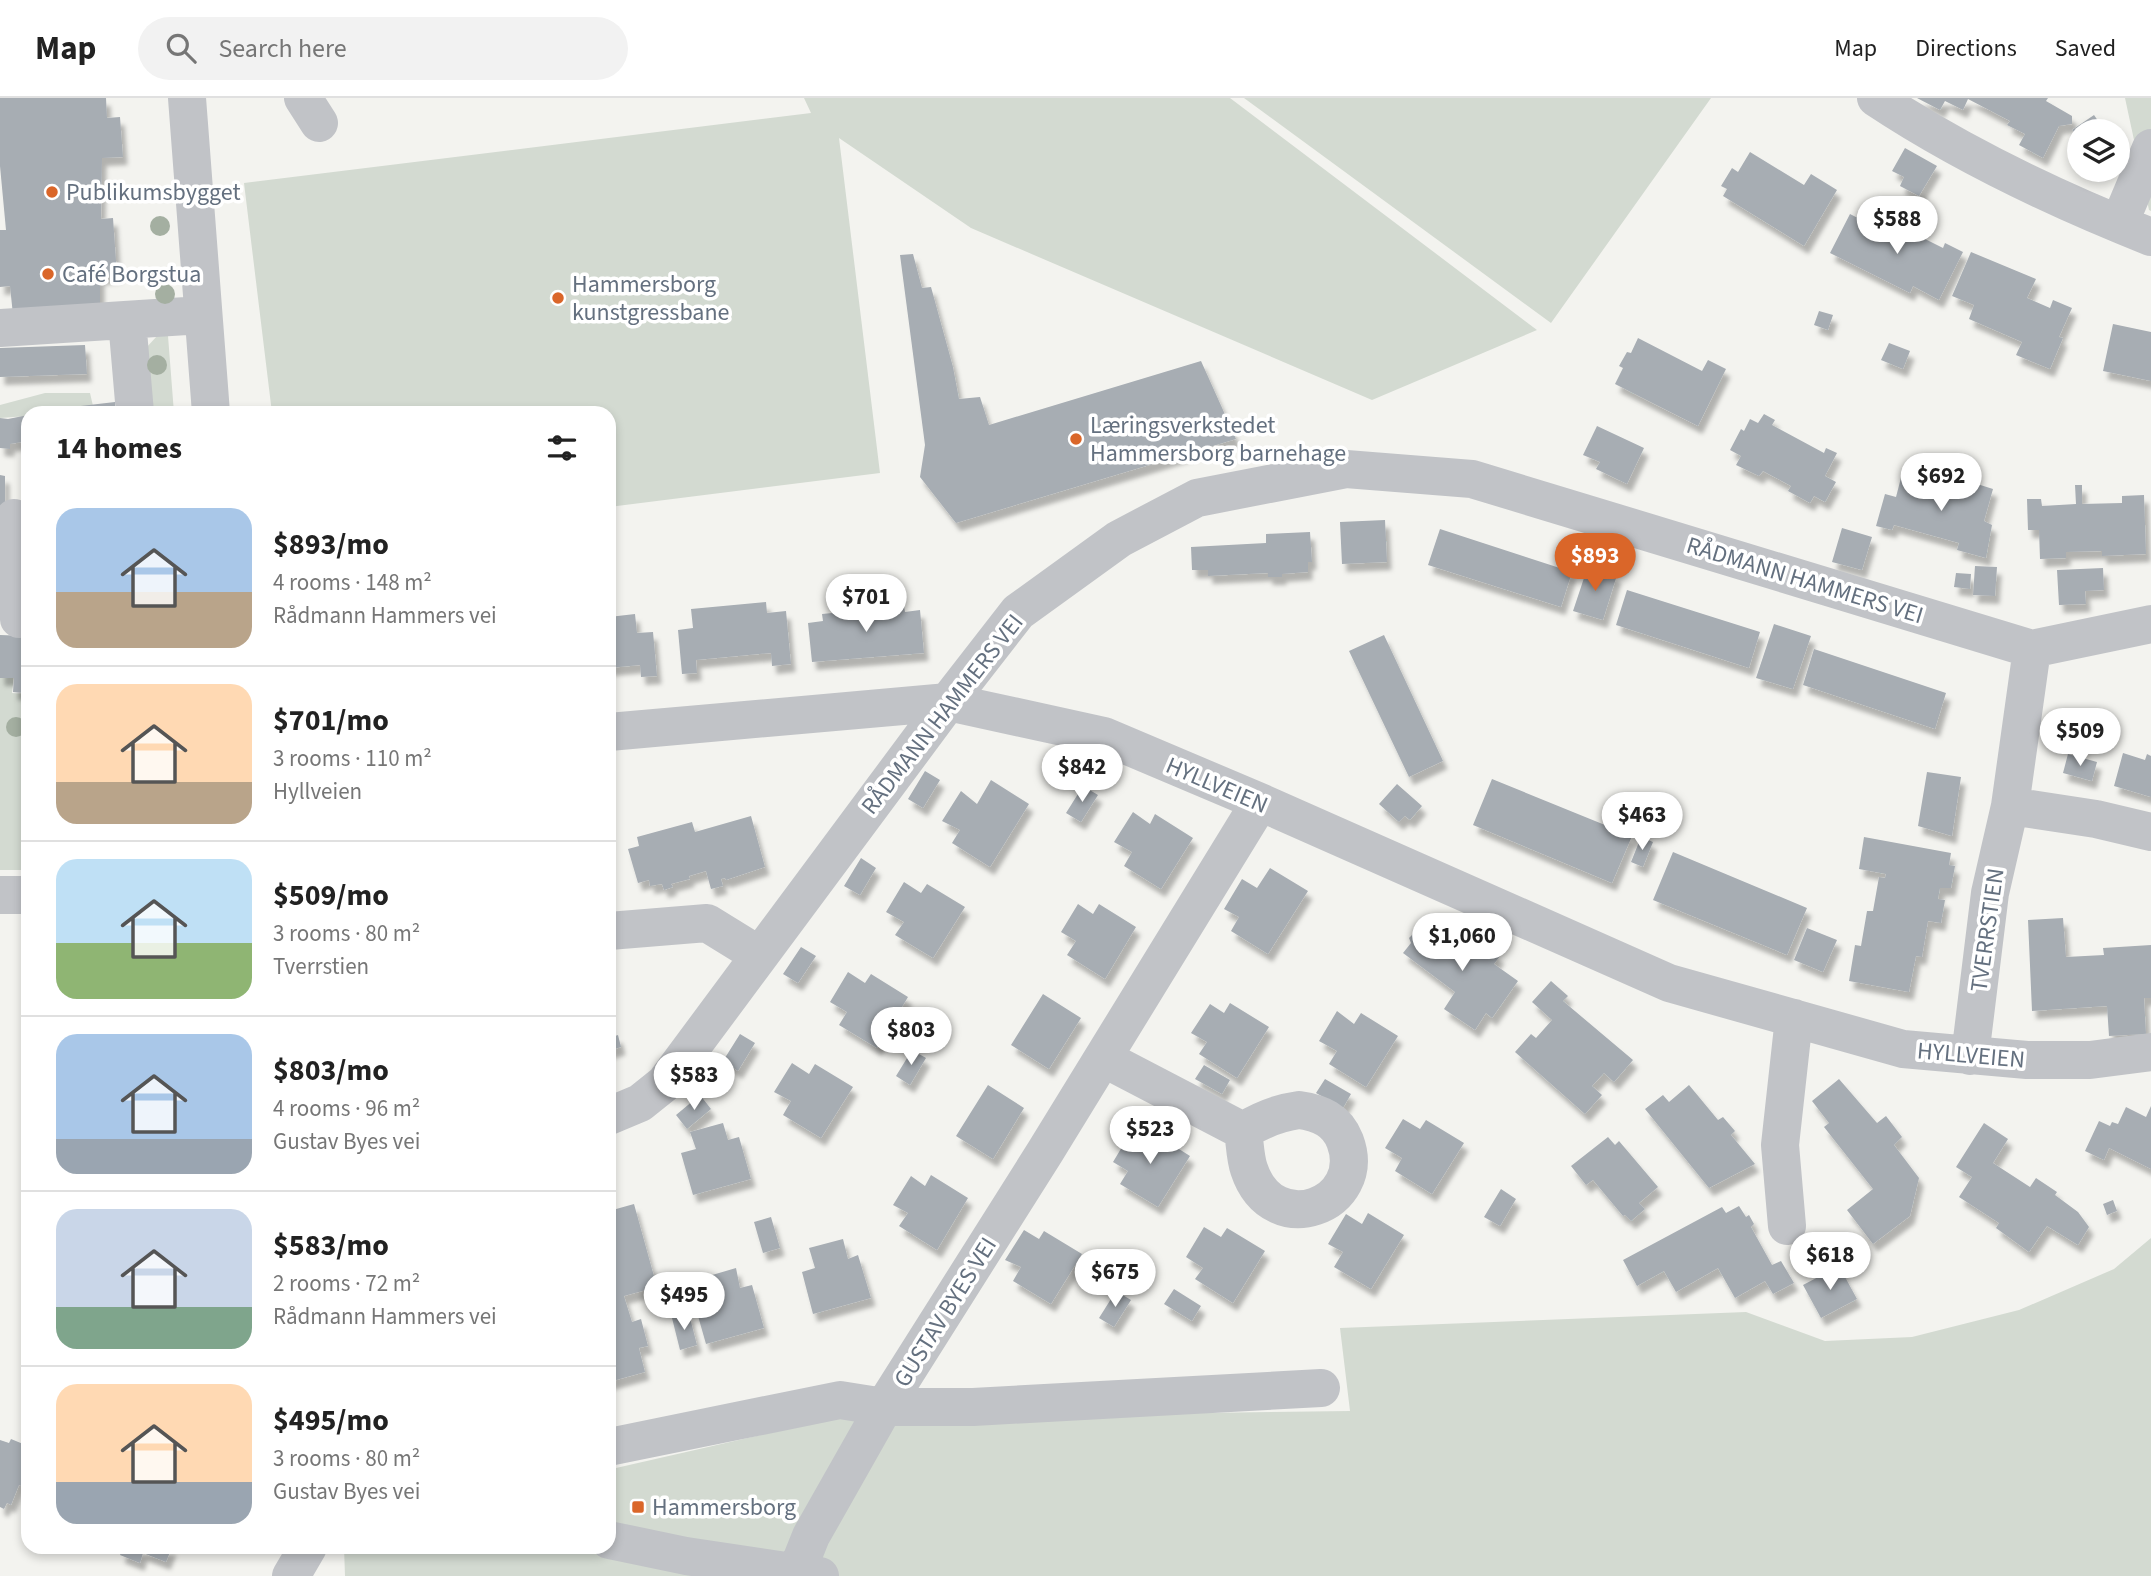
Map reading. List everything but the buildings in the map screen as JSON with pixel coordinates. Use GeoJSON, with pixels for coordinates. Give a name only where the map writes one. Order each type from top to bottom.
{"type":"FeatureCollection","features":[{"type":"Feature","properties":{"kind":"street"},"geometry":{"type":"LineString","coordinates":[[187,98],[210,406]]}},
{"type":"Feature","properties":{"kind":"street"},"geometry":{"type":"LineString","coordinates":[[1876,98],[1992,167],[2135,231],[2151,148]]}},
{"type":"Feature","properties":{"kind":"street"},"geometry":{"type":"LineString","coordinates":[[0,328],[202,315]]}},
{"type":"Feature","properties":{"kind":"street"},"geometry":{"type":"LineString","coordinates":[[127,320],[134,406]]}},
{"type":"Feature","properties":{"kind":"street","name":"RÅDMANN HAMMERS VEI"},"geometry":{"type":"LineString","coordinates":[[616,1113],[640,1104],[665,1083],[1018,612],[1119,539],[1197,498],[1346,469],[1472,479],[2032,649],[2151,624]]}},
{"type":"Feature","properties":{"kind":"street"},"geometry":{"type":"LineString","coordinates":[[14,518],[16,618]]}},
{"type":"Feature","properties":{"kind":"street","name":"TVERRSTIEN"},"geometry":{"type":"LineString","coordinates":[[1970,1056],[1990,893],[2010,806],[2032,649]]}},
{"type":"Feature","properties":{"kind":"street","name":"HYLLVEIEN"},"geometry":{"type":"LineString","coordinates":[[616,731],[948,702],[1104,736],[1669,983],[1903,1049],[2027,1060],[2090,1060],[2151,1052]]}},
{"type":"Feature","properties":{"kind":"street","name":"GUSTAV BYES VEI"},"geometry":{"type":"LineString","coordinates":[[808,1574],[811,1536],[884,1407],[1260,802]]}},
{"type":"Feature","properties":{"kind":"street"},"geometry":{"type":"LineString","coordinates":[[2010,806],[2096,819],[2151,832]]}},
{"type":"Feature","properties":{"kind":"street"},"geometry":{"type":"LineString","coordinates":[[0,895],[21,895]]}},
{"type":"Feature","properties":{"kind":"street"},"geometry":{"type":"LineString","coordinates":[[616,930],[707,923],[759,956]]}},
{"type":"Feature","properties":{"kind":"street"},"geometry":{"type":"LineString","coordinates":[[1787,1226],[1780,1145],[1794,1018]]}},
{"type":"Feature","properties":{"kind":"street"},"geometry":{"type":"LineString","coordinates":[[1103,1058],[1243,1132]]}},
{"type":"Feature","properties":{"kind":"street"},"geometry":{"type":"LineString","coordinates":[[616,1446],[840,1400],[884,1407],[973,1407],[1321,1388]]}},
{"type":"Feature","properties":{"kind":"street"},"geometry":{"type":"LineString","coordinates":[[616,1541],[686,1556],[808,1574]]}},
{"type":"Feature","properties":{"kind":"shaded area","name":"Hammersborg kunstgressbane"},"geometry":{"type":"Polygon","coordinates":[[[804,98],[1230,98],[1537,330],[1372,400],[971,228],[839,138],[880,473],[616,506],[616,406],[271,406],[244,183],[811,113],[804,98]]]}},
{"type":"Feature","properties":{"kind":"shaded area"},"geometry":{"type":"Polygon","coordinates":[[[1244,98],[1711,98],[1551,323],[1244,98]]]}},
{"type":"Feature","properties":{"kind":"shaded area"},"geometry":{"type":"Polygon","coordinates":[[[2125,98],[2151,98],[2151,211],[2149,210],[2125,98]]]}},
{"type":"Feature","properties":{"kind":"shaded area"},"geometry":{"type":"Polygon","coordinates":[[[157,336],[168,336],[173,406],[151,406],[146,348],[157,336]]]}},
{"type":"Feature","properties":{"kind":"shaded area"},"geometry":{"type":"Polygon","coordinates":[[[45,393],[90,393],[93,406],[21,406],[21,416],[0,418],[0,405],[45,393]]]}},
{"type":"Feature","properties":{"kind":"shaded area"},"geometry":{"type":"Polygon","coordinates":[[[0,674],[14,675],[12,693],[21,694],[21,870],[0,870],[0,674]]]}},
{"type":"Feature","properties":{"kind":"shaded area"},"geometry":{"type":"Polygon","coordinates":[[[2151,1238],[2151,1576],[345,1576],[344,1554],[616,1554],[616,1468],[836,1418],[1350,1411],[1340,1328],[1746,1312],[1825,1341],[1912,1337],[2019,1310],[2114,1269],[2151,1238]]]}},
{"type":"Feature","properties":{"kind":"place","name":"Publikumsbygget"},"geometry":{"type":"Point","coordinates":[52,192]}},
{"type":"Feature","properties":{"kind":"place","name":"Café Borgstua"},"geometry":{"type":"Point","coordinates":[48,274]}},
{"type":"Feature","properties":{"kind":"place","name":"Hammersborg kunstgressbane"},"geometry":{"type":"Point","coordinates":[558,298]}},
{"type":"Feature","properties":{"kind":"place","name":"Læringsverkstedet Hammersborg barnehage"},"geometry":{"type":"Point","coordinates":[1076,439]}},
{"type":"Feature","properties":{"kind":"place","name":"Hammersborg"},"geometry":{"type":"Point","coordinates":[638,1507]}}]}
